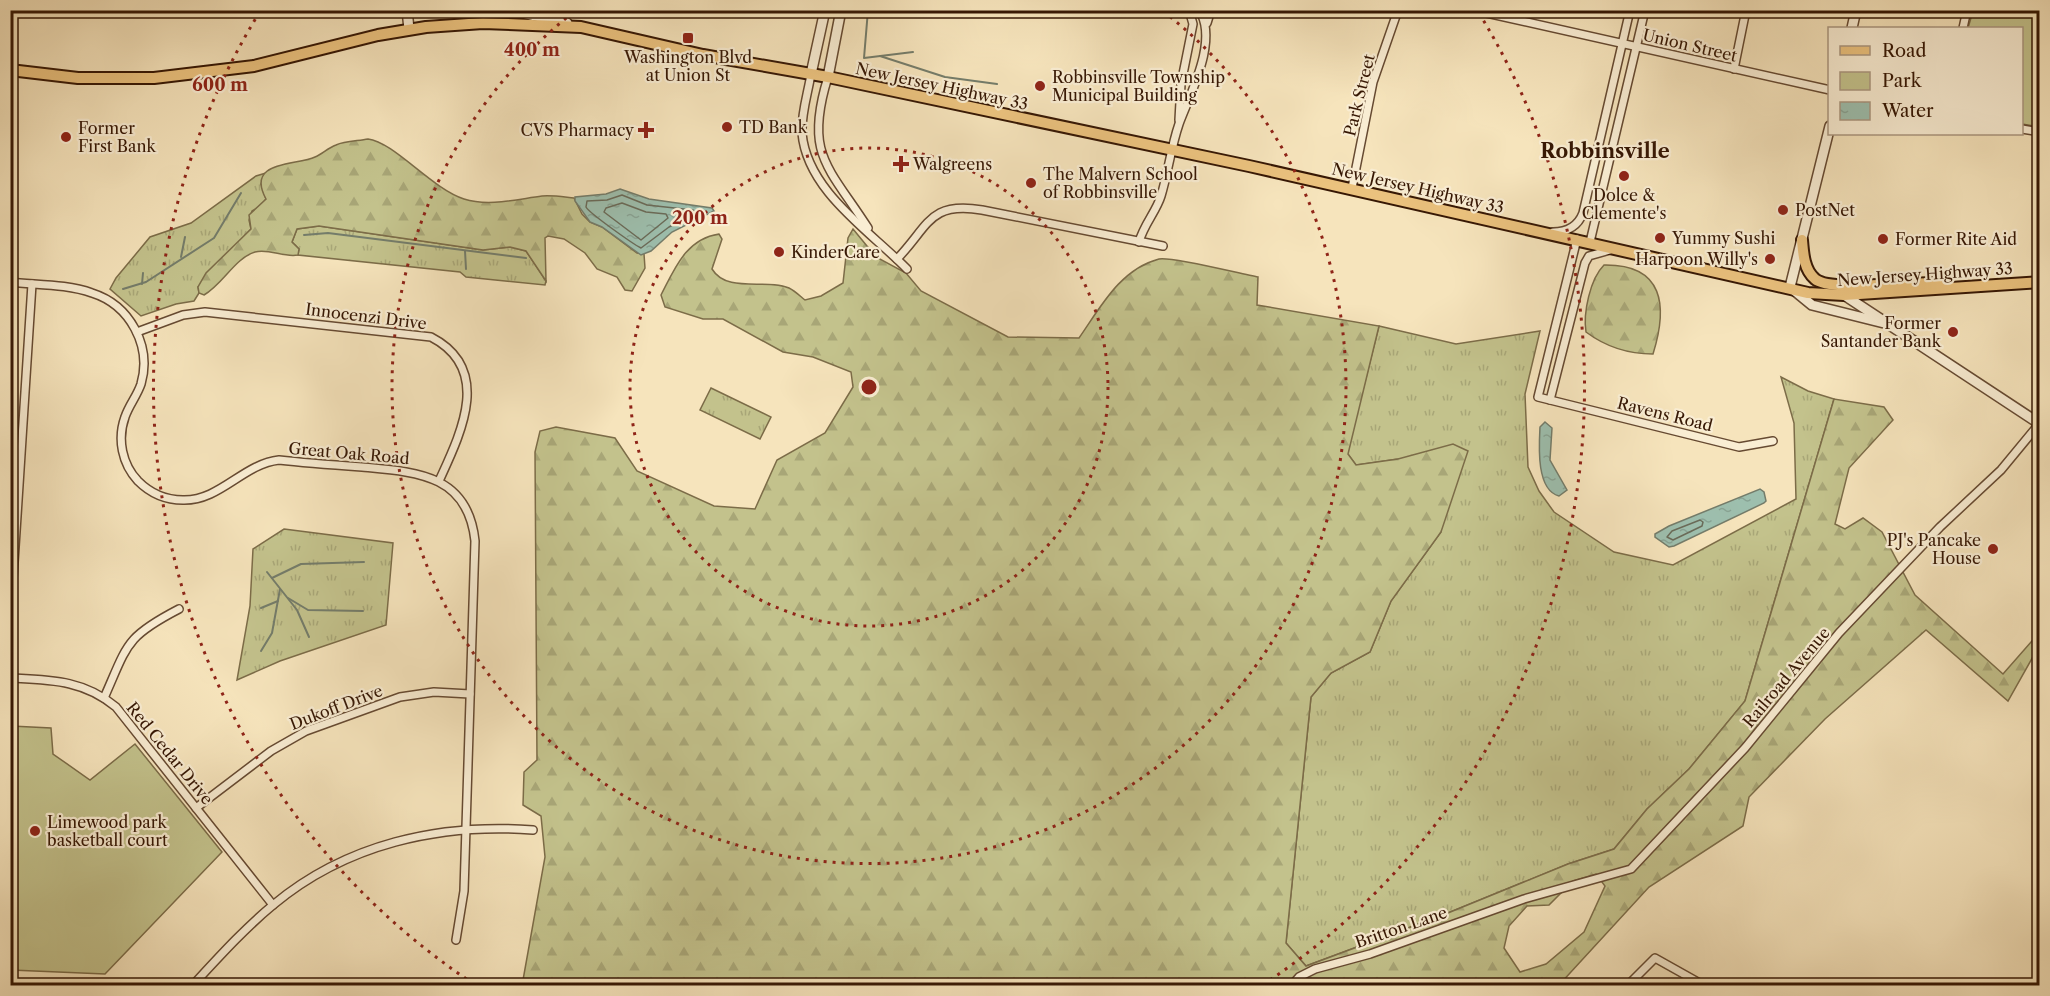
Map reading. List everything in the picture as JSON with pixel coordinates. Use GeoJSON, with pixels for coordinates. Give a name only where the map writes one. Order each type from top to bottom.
{"type":"FeatureCollection","features":[{"type":"Feature","properties":{"kind":"main road","name":"New Jersey Highway 33"},"geometry":{"type":"LineString","coordinates":[[10,70],[106,78],[189,75],[254,66],[409,29],[483,23],[581,27],[703,55],[828,77],[1172,152],[1352,188],[1791,287],[1808,293],[1844,295],[2040,282]]}},
{"type":"Feature","properties":{"kind":"main road"},"geometry":{"type":"LineString","coordinates":[[1802,240],[1808,271],[1816,280],[1829,284],[1927,282],[1960,286]]}},
{"type":"Feature","properties":{"kind":"street"},"geometry":{"type":"LineString","coordinates":[[407,10],[409,29]]}},
{"type":"Feature","properties":{"kind":"street"},"geometry":{"type":"LineString","coordinates":[[508,10],[581,27]]}},
{"type":"Feature","properties":{"kind":"street"},"geometry":{"type":"LineString","coordinates":[[825,10],[802,122],[806,154],[819,179],[839,204],[907,269]]}},
{"type":"Feature","properties":{"kind":"street"},"geometry":{"type":"LineString","coordinates":[[841,10],[828,77],[817,118],[818,143],[825,162],[872,235]]}},
{"type":"Feature","properties":{"kind":"street"},"geometry":{"type":"LineString","coordinates":[[1179,124],[1181,84],[1193,24],[1189,10]]}},
{"type":"Feature","properties":{"kind":"street"},"geometry":{"type":"LineString","coordinates":[[1199,10],[1207,23]]}},
{"type":"Feature","properties":{"kind":"street"},"geometry":{"type":"LineString","coordinates":[[1139,242],[1143,229],[1160,198],[1179,124],[1198,74],[1211,10]]}},
{"type":"Feature","properties":{"kind":"street","name":"Park Street"},"geometry":{"type":"LineString","coordinates":[[1352,188],[1373,82],[1398,10]]}},
{"type":"Feature","properties":{"kind":"street","name":"Union Street"},"geometry":{"type":"LineString","coordinates":[[1473,10],[1828,90]]}},
{"type":"Feature","properties":{"kind":"street"},"geometry":{"type":"LineString","coordinates":[[1512,19],[1513,10]]}},
{"type":"Feature","properties":{"kind":"street"},"geometry":{"type":"LineString","coordinates":[[1545,232],[1567,231],[1580,221],[1584,213],[1630,10]]}},
{"type":"Feature","properties":{"kind":"street"},"geometry":{"type":"LineString","coordinates":[[1590,242],[1645,10]]}},
{"type":"Feature","properties":{"kind":"street"},"geometry":{"type":"LineString","coordinates":[[1734,69],[1746,10]]}},
{"type":"Feature","properties":{"kind":"street"},"geometry":{"type":"LineString","coordinates":[[1852,27],[1856,10]]}},
{"type":"Feature","properties":{"kind":"street"},"geometry":{"type":"LineString","coordinates":[[1963,27],[1967,10]]}},
{"type":"Feature","properties":{"kind":"street"},"geometry":{"type":"LineString","coordinates":[[2023,10],[2040,14]]}},
{"type":"Feature","properties":{"kind":"street"},"geometry":{"type":"LineString","coordinates":[[2023,129],[2040,132]]}},
{"type":"Feature","properties":{"kind":"street"},"geometry":{"type":"LineString","coordinates":[[1828,134],[1791,287],[1812,305],[1888,324]]}},
{"type":"Feature","properties":{"kind":"street"},"geometry":{"type":"LineString","coordinates":[[897,259],[918,237],[933,216],[952,208],[976,209],[1163,246]]}},
{"type":"Feature","properties":{"kind":"street"},"geometry":{"type":"LineString","coordinates":[[1577,239],[1538,397],[1550,400],[1585,263],[1589,256],[1620,249]]}},
{"type":"Feature","properties":{"kind":"street","name":"Great Oak Road"},"geometry":{"type":"LineString","coordinates":[[10,282],[80,290],[103,297],[123,312],[137,332],[143,350],[143,373],[136,396],[125,416],[122,449],[130,470],[154,493],[174,500],[208,496],[261,464],[279,460],[408,471],[439,481],[459,497],[471,518],[474,530],[464,891],[456,940]]}},
{"type":"Feature","properties":{"kind":"street"},"geometry":{"type":"LineString","coordinates":[[10,624],[32,284]]}},
{"type":"Feature","properties":{"kind":"street"},"geometry":{"type":"LineString","coordinates":[[1829,284],[2039,424]]}},
{"type":"Feature","properties":{"kind":"street","name":"Innocenzi Drive"},"geometry":{"type":"LineString","coordinates":[[137,332],[183,315],[205,312],[431,337],[457,357],[468,388],[466,408],[439,481]]}},
{"type":"Feature","properties":{"kind":"street","name":"Ravens Road"},"geometry":{"type":"LineString","coordinates":[[1550,400],[1739,447],[1773,441]]}},
{"type":"Feature","properties":{"kind":"street","name":"Railroad Avenue"},"geometry":{"type":"LineString","coordinates":[[1524,898],[1631,869],[1745,748],[1839,633],[1940,527],[2001,470],[2039,424]]}},
{"type":"Feature","properties":{"kind":"street"},"geometry":{"type":"LineString","coordinates":[[104,698],[132,639],[148,625],[179,609]]}},
{"type":"Feature","properties":{"kind":"street","name":"Red Cedar Drive"},"geometry":{"type":"LineString","coordinates":[[10,678],[77,684],[104,698],[122,714],[273,904]]}},
{"type":"Feature","properties":{"kind":"street","name":"Dukoff Drive"},"geometry":{"type":"LineString","coordinates":[[196,808],[271,751],[306,731],[400,697],[435,692],[470,694]]}},
{"type":"Feature","properties":{"kind":"street"},"geometry":{"type":"LineString","coordinates":[[192,986],[273,904],[312,877],[353,856],[398,840],[466,829],[533,830]]}},
{"type":"Feature","properties":{"kind":"street","name":"Britton Lane"},"geometry":{"type":"LineString","coordinates":[[1291,986],[1299,977],[1315,969],[1370,954],[1524,898]]}},
{"type":"Feature","properties":{"kind":"street"},"geometry":{"type":"LineString","coordinates":[[1627,986],[1655,958],[1705,986]]}},
{"type":"Feature","properties":{"kind":"green space"},"geometry":{"type":"Polygon","coordinates":[[[1973,11],[2007,11],[2039,18],[2039,127],[2023,124],[2023,27],[1968,27],[1973,11]]]}},
{"type":"Feature","properties":{"kind":"green space"},"geometry":{"type":"Polygon","coordinates":[[[368,139],[389,148],[439,186],[464,199],[493,202],[546,196],[574,198],[582,214],[590,222],[602,227],[637,253],[644,254],[645,268],[632,291],[625,290],[617,277],[597,269],[585,253],[564,239],[548,236],[545,238],[546,281],[526,251],[510,247],[483,250],[319,226],[297,229],[292,242],[299,249],[298,255],[255,252],[241,260],[211,290],[204,295],[199,293],[198,287],[206,273],[251,229],[249,215],[266,199],[261,186],[262,177],[267,171],[307,160],[340,144],[368,139]]]}},
{"type":"Feature","properties":{"kind":"green space"},"geometry":{"type":"Polygon","coordinates":[[[266,173],[261,184],[266,199],[262,205],[252,211],[249,220],[251,229],[198,287],[199,293],[194,301],[176,304],[141,316],[110,289],[116,278],[150,237],[191,223],[256,176],[266,173]]]}},
{"type":"Feature","properties":{"kind":"green space"},"geometry":{"type":"Polygon","coordinates":[[[319,226],[483,250],[510,247],[526,251],[546,281],[545,285],[466,277],[460,272],[298,255],[299,249],[292,242],[297,229],[319,226]]]}},
{"type":"Feature","properties":{"kind":"green space"},"geometry":{"type":"Polygon","coordinates":[[[853,229],[876,257],[906,273],[921,291],[1008,337],[1079,338],[1103,302],[1122,280],[1145,264],[1159,259],[1258,277],[1257,305],[1379,326],[1348,454],[1356,465],[1398,459],[1453,444],[1468,451],[1441,532],[1391,601],[1370,652],[1331,673],[1311,697],[1286,943],[1306,966],[1443,915],[1568,864],[1614,849],[1647,809],[1689,769],[1745,701],[1834,399],[1884,407],[1893,420],[1849,468],[1835,524],[1845,529],[1863,518],[1882,532],[1915,595],[2003,674],[2039,633],[2039,646],[2008,701],[1926,630],[1825,719],[1749,797],[1743,826],[1649,887],[1559,985],[494,986],[523,980],[545,857],[541,816],[523,805],[524,772],[537,760],[535,452],[540,431],[556,427],[615,438],[637,471],[714,506],[755,509],[777,460],[825,433],[853,387],[851,372],[813,357],[783,352],[723,319],[703,319],[665,307],[661,295],[677,265],[690,248],[708,237],[719,234],[722,239],[712,269],[719,277],[737,283],[780,285],[791,289],[805,300],[821,296],[843,283],[848,238],[853,229]],[[1596,874],[1573,881],[1549,905],[1527,906],[1509,926],[1504,948],[1520,972],[1546,964],[1584,932],[1605,886],[1596,874]]]}},
{"type":"Feature","properties":{"kind":"green space"},"geometry":{"type":"Polygon","coordinates":[[[1604,265],[1624,267],[1639,272],[1650,280],[1657,291],[1660,320],[1653,354],[1618,349],[1586,332],[1586,315],[1591,287],[1604,265]]]}},
{"type":"Feature","properties":{"kind":"green space"},"geometry":{"type":"Polygon","coordinates":[[[1379,326],[1456,344],[1540,331],[1525,394],[1528,467],[1539,491],[1554,512],[1614,552],[1673,565],[1796,499],[1794,423],[1781,377],[1808,391],[1834,399],[1745,701],[1689,769],[1647,809],[1614,849],[1568,864],[1443,915],[1306,966],[1286,943],[1311,697],[1331,673],[1370,652],[1391,601],[1441,532],[1398,459],[1356,465],[1347,453],[1379,326]]]}},
{"type":"Feature","properties":{"kind":"green space"},"geometry":{"type":"Polygon","coordinates":[[[711,388],[771,417],[760,439],[700,410],[711,388]]]}},
{"type":"Feature","properties":{"kind":"green space"},"geometry":{"type":"Polygon","coordinates":[[[284,529],[393,543],[386,625],[280,661],[237,680],[250,606],[253,549],[284,529]]]}},
{"type":"Feature","properties":{"kind":"green space"},"geometry":{"type":"Polygon","coordinates":[[[11,726],[51,728],[53,754],[90,780],[135,744],[222,852],[105,974],[11,970],[11,726]]]}},
{"type":"Feature","properties":{"kind":"water"},"geometry":{"type":"Polygon","coordinates":[[[620,189],[649,199],[712,208],[714,211],[672,232],[651,251],[641,255],[602,227],[590,222],[575,201],[575,197],[606,194],[620,189]]]}},
{"type":"Feature","properties":{"kind":"water"},"geometry":{"type":"Polygon","coordinates":[[[1545,422],[1552,428],[1550,460],[1567,490],[1559,496],[1546,485],[1540,466],[1540,427],[1545,422]]]}},
{"type":"Feature","properties":{"kind":"water"},"geometry":{"type":"Polygon","coordinates":[[[1760,489],[1764,492],[1766,501],[1764,503],[1674,546],[1669,547],[1655,537],[1655,534],[1669,526],[1760,489]]]}},
{"type":"Feature","properties":{"kind":"waterway"},"geometry":{"type":"LineString","coordinates":[[868,10],[864,58],[913,52]]}},
{"type":"Feature","properties":{"kind":"waterway"},"geometry":{"type":"LineString","coordinates":[[880,56],[945,77],[997,84]]}},
{"type":"Feature","properties":{"kind":"waterway"},"geometry":{"type":"LineString","coordinates":[[123,289],[146,282],[214,238],[241,193]]}},
{"type":"Feature","properties":{"kind":"waterway"},"geometry":{"type":"LineString","coordinates":[[304,235],[328,233],[526,258]]}},
{"type":"Feature","properties":{"kind":"waterway"},"geometry":{"type":"LineString","coordinates":[[181,257],[185,237]]}},
{"type":"Feature","properties":{"kind":"waterway"},"geometry":{"type":"LineString","coordinates":[[465,251],[466,269]]}},
{"type":"Feature","properties":{"kind":"waterway"},"geometry":{"type":"LineString","coordinates":[[142,284],[143,273]]}},
{"type":"Feature","properties":{"kind":"waterway"},"geometry":{"type":"LineString","coordinates":[[272,578],[301,564],[364,562]]}},
{"type":"Feature","properties":{"kind":"waterway"},"geometry":{"type":"LineString","coordinates":[[267,572],[297,610],[309,637]]}},
{"type":"Feature","properties":{"kind":"waterway"},"geometry":{"type":"LineString","coordinates":[[261,651],[272,633],[280,589]]}},
{"type":"Feature","properties":{"kind":"waterway"},"geometry":{"type":"LineString","coordinates":[[288,598],[308,610],[363,611]]}},
{"type":"Feature","properties":{"kind":"waterway"},"geometry":{"type":"LineString","coordinates":[[261,608],[278,601]]}},
{"type":"Feature","properties":{"kind":"place","name":"Washington Blvd at Union St"},"geometry":{"type":"Point","coordinates":[688,38]}},
{"type":"Feature","properties":{"kind":"place","name":"Robbinsville Township Municipal Building"},"geometry":{"type":"Point","coordinates":[1040,86]}},
{"type":"Feature","properties":{"kind":"place","name":"TD Bank"},"geometry":{"type":"Point","coordinates":[727,127]}},
{"type":"Feature","properties":{"kind":"place","name":"CVS Pharmacy"},"geometry":{"type":"Point","coordinates":[646,130]}},
{"type":"Feature","properties":{"kind":"place","name":"Former First Bank"},"geometry":{"type":"Point","coordinates":[66,137]}},
{"type":"Feature","properties":{"kind":"place","name":"Walgreens"},"geometry":{"type":"Point","coordinates":[901,164]}},
{"type":"Feature","properties":{"kind":"place","name":"Dolce & Clemente's"},"geometry":{"type":"Point","coordinates":[1624,176]}},
{"type":"Feature","properties":{"kind":"place","name":"The Malvern School of Robbinsville"},"geometry":{"type":"Point","coordinates":[1031,183]}},
{"type":"Feature","properties":{"kind":"place","name":"PostNet"},"geometry":{"type":"Point","coordinates":[1783,210]}},
{"type":"Feature","properties":{"kind":"place","name":"Yummy Sushi"},"geometry":{"type":"Point","coordinates":[1660,238]}},
{"type":"Feature","properties":{"kind":"place","name":"Former Rite Aid"},"geometry":{"type":"Point","coordinates":[1883,239]}},
{"type":"Feature","properties":{"kind":"place","name":"KinderCare"},"geometry":{"type":"Point","coordinates":[779,252]}},
{"type":"Feature","properties":{"kind":"place","name":"Harpoon Willy's"},"geometry":{"type":"Point","coordinates":[1770,259]}},
{"type":"Feature","properties":{"kind":"place","name":"Former Santander Bank"},"geometry":{"type":"Point","coordinates":[1953,332]}},
{"type":"Feature","properties":{"kind":"place","name":"PJ's Pancake House"},"geometry":{"type":"Point","coordinates":[1993,549]}},
{"type":"Feature","properties":{"kind":"place","name":"Limewood park basketball court"},"geometry":{"type":"Point","coordinates":[35,831]}},
{"type":"Feature","properties":{"kind":"district","name":"Robbinsville"},"geometry":{"type":"Point","coordinates":[1605,151]}}]}
